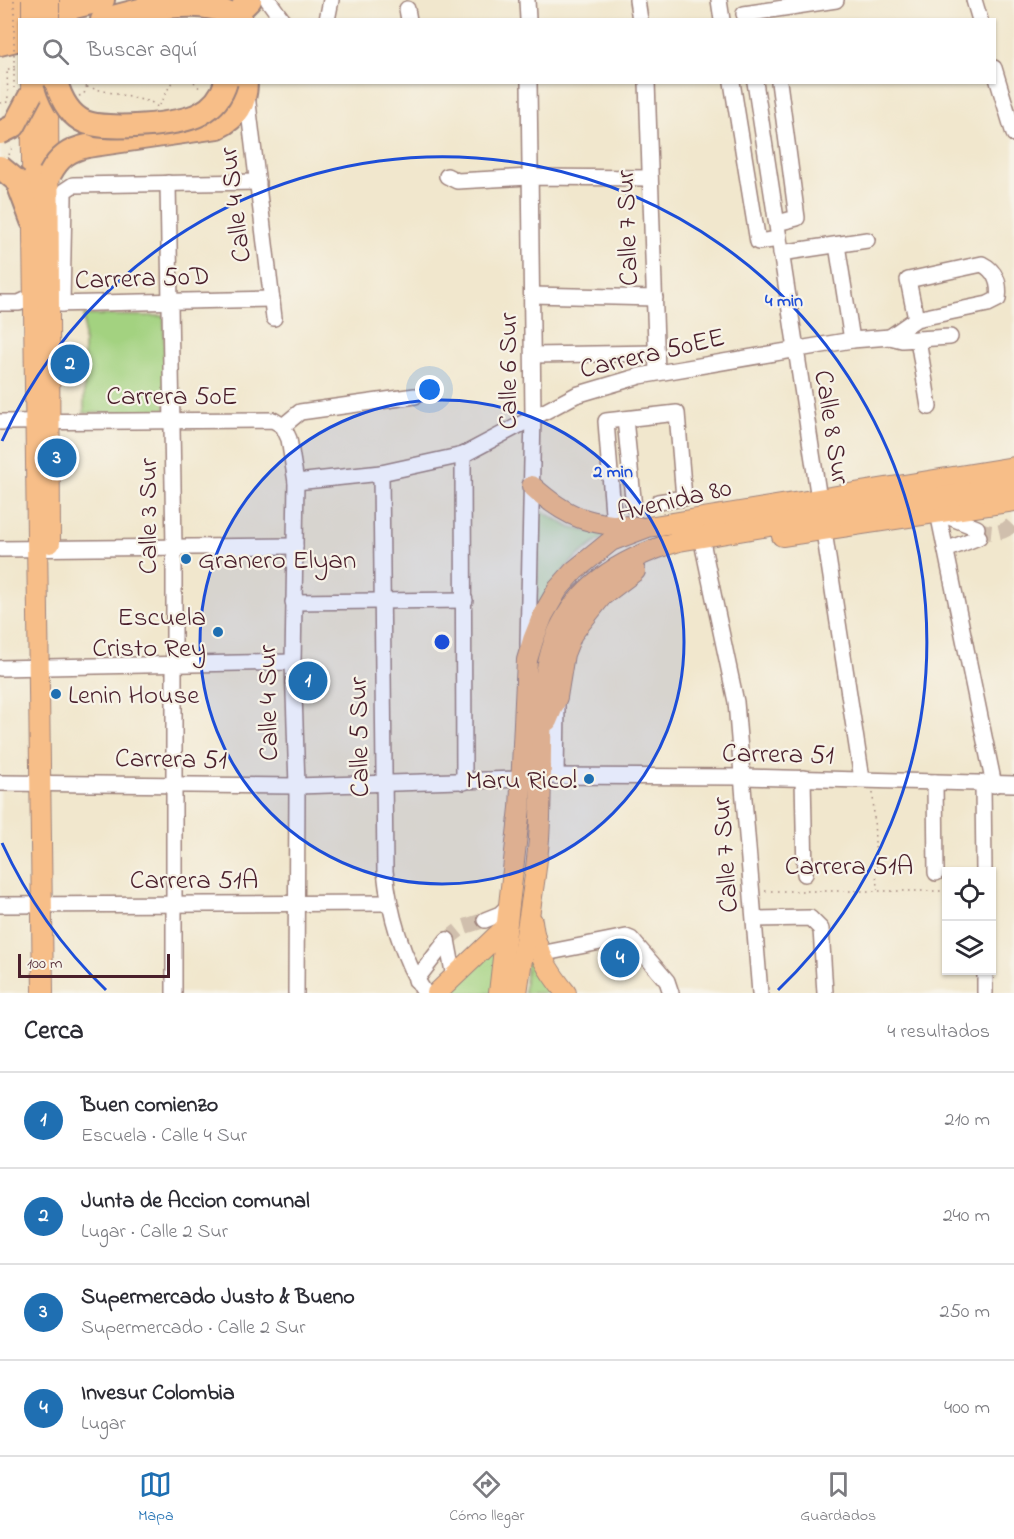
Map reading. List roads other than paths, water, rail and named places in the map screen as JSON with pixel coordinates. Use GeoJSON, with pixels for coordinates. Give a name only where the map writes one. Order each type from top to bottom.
{"type":"FeatureCollection","features":[{"type":"Feature","properties":{"kind":"highway"},"geometry":{"type":"LineString","coordinates":[[0,5],[21,0]]}},
{"type":"Feature","properties":{"kind":"highway"},"geometry":{"type":"LineString","coordinates":[[28,18],[103,0]]}},
{"type":"Feature","properties":{"kind":"highway"},"geometry":{"type":"LineString","coordinates":[[110,18],[178,0]]}},
{"type":"Feature","properties":{"kind":"highway"},"geometry":{"type":"LineString","coordinates":[[239,18],[241,9],[250,0]]}},
{"type":"Feature","properties":{"kind":"highway"},"geometry":{"type":"LineString","coordinates":[[145,9],[204,2],[215,3],[229,9],[236,18]]}},
{"type":"Feature","properties":{"kind":"highway"},"geometry":{"type":"LineString","coordinates":[[145,9],[183,13],[195,18]]}},
{"type":"Feature","properties":{"kind":"highway"},"geometry":{"type":"LineString","coordinates":[[0,25],[18,20]]}},
{"type":"Feature","properties":{"kind":"highway"},"geometry":{"type":"LineString","coordinates":[[0,44],[18,40]]}},
{"type":"Feature","properties":{"kind":"highway"},"geometry":{"type":"LineString","coordinates":[[57,84],[61,99],[83,122],[115,128],[199,115],[240,84]]}},
{"type":"Feature","properties":{"kind":"highway"},"geometry":{"type":"LineString","coordinates":[[52,179],[56,162],[66,152],[87,146],[218,128],[228,123],[241,110],[240,84]]}},
{"type":"Feature","properties":{"kind":"highway"},"geometry":{"type":"LineString","coordinates":[[0,134],[14,126],[37,86]]}},
{"type":"Feature","properties":{"kind":"highway"},"geometry":{"type":"LineString","coordinates":[[6,178],[32,221]]}},
{"type":"Feature","properties":{"kind":"main road"},"geometry":{"type":"LineString","coordinates":[[32,0],[32,18]]}},
{"type":"Feature","properties":{"kind":"main road"},"geometry":{"type":"LineString","coordinates":[[48,18],[49,0]]}},
{"type":"Feature","properties":{"kind":"main road"},"geometry":{"type":"LineString","coordinates":[[37,86],[32,158],[32,221],[39,304],[48,905],[55,993]]}},
{"type":"Feature","properties":{"kind":"main road"},"geometry":{"type":"LineString","coordinates":[[37,86],[52,179],[39,304]]}},
{"type":"Feature","properties":{"kind":"main road","name":"Avenida 80"},"geometry":{"type":"LineString","coordinates":[[517,993],[549,776],[542,732],[546,668],[559,627],[584,592],[631,559],[658,547],[702,542],[1014,467]]}},
{"type":"Feature","properties":{"kind":"main road","name":"Avenida 80"},"geometry":{"type":"LineString","coordinates":[[937,506],[1014,485]]}},
{"type":"Feature","properties":{"kind":"main road"},"geometry":{"type":"LineString","coordinates":[[532,486],[571,517],[614,526],[648,527]]}},
{"type":"Feature","properties":{"kind":"main road","name":"Avenida 80"},"geometry":{"type":"LineString","coordinates":[[500,993],[521,779],[527,660],[543,615],[558,590],[574,571],[611,541],[648,527],[1014,501]]}},
{"type":"Feature","properties":{"kind":"main road","name":"Avenida 80"},"geometry":{"type":"LineString","coordinates":[[542,732],[557,697],[564,654],[572,634],[602,596],[639,569],[702,542]]}},
{"type":"Feature","properties":{"kind":"main road"},"geometry":{"type":"LineString","coordinates":[[531,894],[533,936],[547,970],[566,993]]}},
{"type":"Feature","properties":{"kind":"main road"},"geometry":{"type":"LineString","coordinates":[[43,993],[48,905]]}},
{"type":"Feature","properties":{"kind":"main road"},"geometry":{"type":"LineString","coordinates":[[437,993],[506,927]]}},
{"type":"Feature","properties":{"kind":"street"},"geometry":{"type":"LineString","coordinates":[[268,0],[281,18]]}},
{"type":"Feature","properties":{"kind":"street"},"geometry":{"type":"LineString","coordinates":[[327,18],[331,0]]}},
{"type":"Feature","properties":{"kind":"street"},"geometry":{"type":"LineString","coordinates":[[527,0],[528,18]]}},
{"type":"Feature","properties":{"kind":"street"},"geometry":{"type":"LineString","coordinates":[[638,0],[640,18]]}},
{"type":"Feature","properties":{"kind":"street"},"geometry":{"type":"LineString","coordinates":[[719,0],[722,18]]}},
{"type":"Feature","properties":{"kind":"street"},"geometry":{"type":"LineString","coordinates":[[744,11],[770,5],[805,12],[836,0]]}},
{"type":"Feature","properties":{"kind":"street"},"geometry":{"type":"LineString","coordinates":[[974,0],[979,18]]}},
{"type":"Feature","properties":{"kind":"street"},"geometry":{"type":"LineString","coordinates":[[996,75],[1014,134]]}},
{"type":"Feature","properties":{"kind":"street","name":"Calle 4 Sur"},"geometry":{"type":"LineString","coordinates":[[240,84],[258,182],[274,318]]}},
{"type":"Feature","properties":{"kind":"street","name":"Calle 6 Sur"},"geometry":{"type":"LineString","coordinates":[[527,660],[534,415],[529,84]]}},
{"type":"Feature","properties":{"kind":"street","name":"Calle 7 Sur"},"geometry":{"type":"LineString","coordinates":[[647,84],[657,372]]}},
{"type":"Feature","properties":{"kind":"street"},"geometry":{"type":"LineString","coordinates":[[732,84],[758,242],[779,238],[837,244],[867,240]]}},
{"type":"Feature","properties":{"kind":"street","name":"Calle 8 Sur"},"geometry":{"type":"LineString","coordinates":[[755,84],[821,515],[867,779]]}},
{"type":"Feature","properties":{"kind":"street"},"geometry":{"type":"LineString","coordinates":[[779,84],[797,218],[779,238]]}},
{"type":"Feature","properties":{"kind":"street"},"geometry":{"type":"LineString","coordinates":[[450,182],[530,177],[650,178]]}},
{"type":"Feature","properties":{"kind":"street"},"geometry":{"type":"LineString","coordinates":[[52,179],[79,184],[258,182]]}},
{"type":"Feature","properties":{"kind":"street","name":"Calle 3 Sur"},"geometry":{"type":"LineString","coordinates":[[168,183],[174,548],[172,665],[174,993]]}},
{"type":"Feature","properties":{"kind":"street"},"geometry":{"type":"LineString","coordinates":[[837,244],[852,340]]}},
{"type":"Feature","properties":{"kind":"street"},"geometry":{"type":"LineString","coordinates":[[890,337],[915,319],[988,304],[998,299],[999,288],[992,269],[982,264],[908,280],[915,319]]}},
{"type":"Feature","properties":{"kind":"street"},"geometry":{"type":"LineString","coordinates":[[532,296],[655,298]]}},
{"type":"Feature","properties":{"kind":"street","name":"Carrera 50D"},"geometry":{"type":"LineString","coordinates":[[0,303],[272,299]]}},
{"type":"Feature","properties":{"kind":"street","name":"Carrera 50EE"},"geometry":{"type":"LineString","coordinates":[[296,482],[381,473],[462,455],[534,415],[583,392],[657,372],[852,340],[890,337],[902,340],[950,337]]}},
{"type":"Feature","properties":{"kind":"street"},"geometry":{"type":"LineString","coordinates":[[918,339],[929,407]]}},
{"type":"Feature","properties":{"kind":"street"},"geometry":{"type":"LineString","coordinates":[[532,355],[657,353]]}},
{"type":"Feature","properties":{"kind":"street"},"geometry":{"type":"LineString","coordinates":[[278,423],[300,412],[416,396]]}},
{"type":"Feature","properties":{"kind":"street"},"geometry":{"type":"LineString","coordinates":[[614,526],[605,424],[608,420],[677,413],[684,498],[658,502]]}},
{"type":"Feature","properties":{"kind":"street"},"geometry":{"type":"LineString","coordinates":[[625,419],[634,508]]}},
{"type":"Feature","properties":{"kind":"street","name":"Carrera 50E"},"geometry":{"type":"LineString","coordinates":[[0,422],[278,423]]}},
{"type":"Feature","properties":{"kind":"street","name":"Calle 4 Sur"},"geometry":{"type":"LineString","coordinates":[[278,423],[289,439],[296,482],[292,602],[297,786],[296,993]]}},
{"type":"Feature","properties":{"kind":"street"},"geometry":{"type":"LineString","coordinates":[[462,455],[465,600],[464,782]]}},
{"type":"Feature","properties":{"kind":"street","name":"Calle 5 Sur"},"geometry":{"type":"LineString","coordinates":[[381,473],[388,903],[416,980],[425,993]]}},
{"type":"Feature","properties":{"kind":"street"},"geometry":{"type":"LineString","coordinates":[[937,506],[978,532],[946,550]]}},
{"type":"Feature","properties":{"kind":"street"},"geometry":{"type":"LineString","coordinates":[[937,506],[989,785],[984,867]]}},
{"type":"Feature","properties":{"kind":"street","name":"Calle 7 Sur"},"geometry":{"type":"LineString","coordinates":[[702,542],[736,702],[744,777],[760,993]]}},
{"type":"Feature","properties":{"kind":"street"},"geometry":{"type":"LineString","coordinates":[[0,549],[295,546]]}},
{"type":"Feature","properties":{"kind":"street"},"geometry":{"type":"LineString","coordinates":[[292,602],[465,600]]}},
{"type":"Feature","properties":{"kind":"street"},"geometry":{"type":"LineString","coordinates":[[0,668],[292,662]]}},
{"type":"Feature","properties":{"kind":"street"},"geometry":{"type":"LineString","coordinates":[[549,776],[557,697]]}},
{"type":"Feature","properties":{"kind":"street","name":"Carrera 51"},"geometry":{"type":"LineString","coordinates":[[549,776],[867,779],[989,785],[1014,784]]}},
{"type":"Feature","properties":{"kind":"street"},"geometry":{"type":"LineString","coordinates":[[803,778],[805,874]]}},
{"type":"Feature","properties":{"kind":"street","name":"Carrera 51"},"geometry":{"type":"LineString","coordinates":[[0,783],[173,782],[297,786],[521,779]]}},
{"type":"Feature","properties":{"kind":"street"},"geometry":{"type":"LineString","coordinates":[[935,783],[936,873]]}},
{"type":"Feature","properties":{"kind":"street","name":"Carrera 51A"},"geometry":{"type":"LineString","coordinates":[[0,905],[388,903]]}},
{"type":"Feature","properties":{"kind":"street"},"geometry":{"type":"LineString","coordinates":[[485,920],[500,914],[510,904]]}},
{"type":"Feature","properties":{"kind":"street"},"geometry":{"type":"LineString","coordinates":[[755,919],[810,918],[818,923],[821,929],[825,993]]}},
{"type":"Feature","properties":{"kind":"street"},"geometry":{"type":"LineString","coordinates":[[540,954],[626,937],[631,939],[667,981],[671,993]]}},
{"type":"Feature","properties":{"kind":"street"},"geometry":{"type":"LineString","coordinates":[[416,980],[447,940],[454,977]]}},
{"type":"Feature","properties":{"kind":"street"},"geometry":{"type":"LineString","coordinates":[[985,975],[985,993]]}},
{"type":"Feature","properties":{"kind":"tunnel"},"geometry":{"type":"LineString","coordinates":[[977,528],[987,532],[997,532],[1006,529],[1014,522]]}},
{"type":"Feature","properties":{"kind":"tunnel"},"geometry":{"type":"LineString","coordinates":[[447,940],[463,927],[485,920]]}},
{"type":"Feature","properties":{"kind":"place","name":"Junta de Accion comunal"},"geometry":{"type":"Point","coordinates":[70,364]}},
{"type":"Feature","properties":{"kind":"place","name":"Supermercado Justo & Bueno"},"geometry":{"type":"Point","coordinates":[57,458]}},
{"type":"Feature","properties":{"kind":"place","name":"Granero Elyan"},"geometry":{"type":"Point","coordinates":[186,559]}},
{"type":"Feature","properties":{"kind":"place","name":"Escuela Cristo Rey"},"geometry":{"type":"Point","coordinates":[218,632]}},
{"type":"Feature","properties":{"kind":"place","name":"Buen comienzo"},"geometry":{"type":"Point","coordinates":[308,681]}},
{"type":"Feature","properties":{"kind":"place","name":"Lenin House"},"geometry":{"type":"Point","coordinates":[56,694]}},
{"type":"Feature","properties":{"kind":"place","name":"Maru Rico!"},"geometry":{"type":"Point","coordinates":[589,779]}},
{"type":"Feature","properties":{"kind":"place","name":"Invesur Colombia"},"geometry":{"type":"Point","coordinates":[620,958]}}]}
